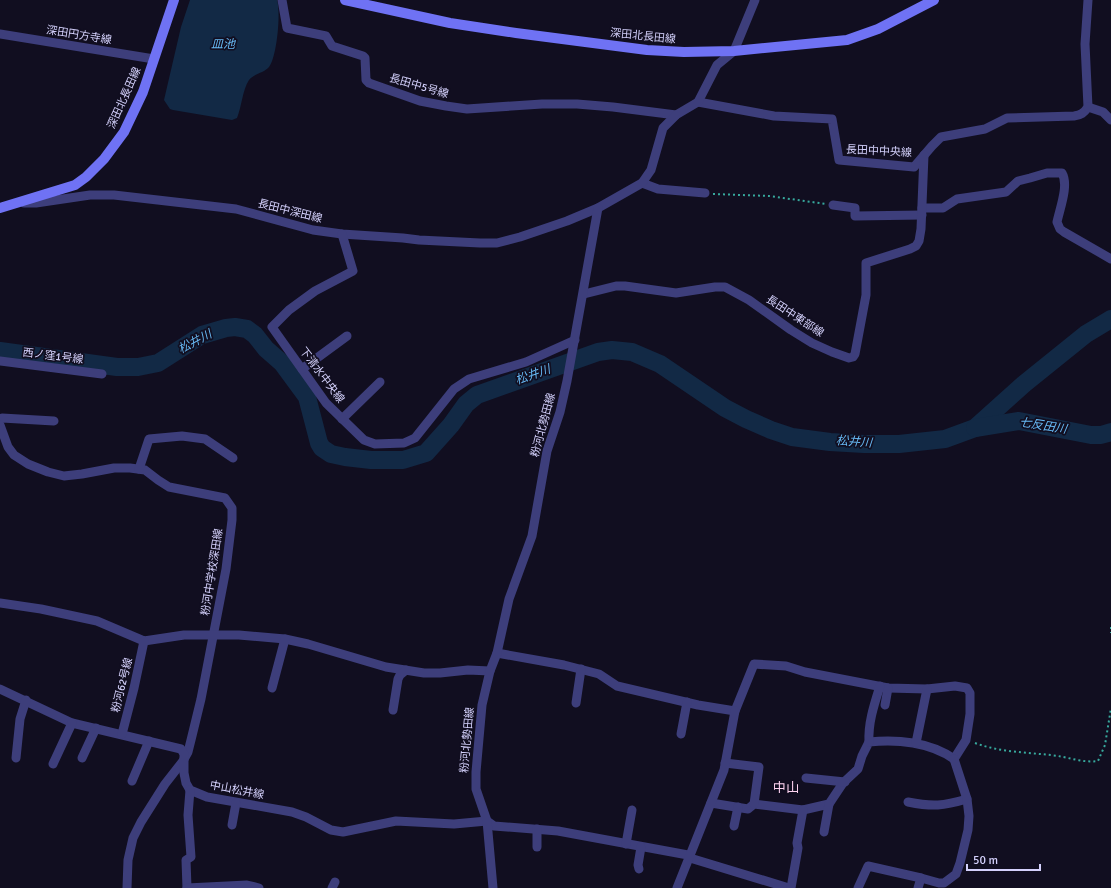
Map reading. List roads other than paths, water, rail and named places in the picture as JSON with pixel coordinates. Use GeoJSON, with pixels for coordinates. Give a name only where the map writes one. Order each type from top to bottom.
{"type":"FeatureCollection","features":[{"type":"Feature","properties":{"kind":"street","name":"深田北長田線"},"geometry":{"type":"LineString","coordinates":[[0,208],[75,185],[86,177],[100,163],[124,132],[143,92],[174,0]]}},
{"type":"Feature","properties":{"kind":"street","name":"長田中5号線"},"geometry":{"type":"LineString","coordinates":[[282,0],[288,28],[326,36],[332,46],[364,58],[366,80],[369,83],[420,101],[467,109],[542,104],[577,104],[676,115]]}},
{"type":"Feature","properties":{"kind":"street","name":"深田北長田線"},"geometry":{"type":"LineString","coordinates":[[345,0],[450,22],[524,34],[647,50],[684,52],[734,52],[847,40],[878,29],[934,0]]}},
{"type":"Feature","properties":{"kind":"street"},"geometry":{"type":"LineString","coordinates":[[598,208],[642,183],[651,170],[663,128],[676,115],[698,102],[717,65],[734,52],[755,0]]}},
{"type":"Feature","properties":{"kind":"street"},"geometry":{"type":"LineString","coordinates":[[1088,0],[1086,44],[1088,108],[1103,112],[1111,120]]}},
{"type":"Feature","properties":{"kind":"street","name":"深田円方寺線"},"geometry":{"type":"LineString","coordinates":[[0,34],[154,59]]}},
{"type":"Feature","properties":{"kind":"street","name":"長田中中央線"},"geometry":{"type":"LineString","coordinates":[[698,102],[774,116],[832,119],[839,160],[914,167],[941,137],[985,129],[1007,118],[1074,116],[1080,115],[1088,108]]}},
{"type":"Feature","properties":{"kind":"street","name":"長田中東部線"},"geometry":{"type":"LineString","coordinates":[[584,294],[616,286],[676,293],[724,287],[749,300],[812,343],[832,352],[853,358],[866,295],[866,264],[916,246],[919,241],[922,212],[924,155]]}},
{"type":"Feature","properties":{"kind":"street"},"geometry":{"type":"LineString","coordinates":[[833,205],[855,208],[855,216],[922,212],[943,208],[958,199],[1006,192],[1018,181],[1047,173],[1062,173],[1065,178],[1066,185],[1057,222],[1058,226],[1064,232],[1111,259]]}},
{"type":"Feature","properties":{"kind":"street"},"geometry":{"type":"LineString","coordinates":[[642,183],[658,189],[706,193]]}},
{"type":"Feature","properties":{"kind":"street","name":"長田中深田線"},"geometry":{"type":"LineString","coordinates":[[18,203],[90,195],[114,195],[236,209],[313,230],[342,234],[420,240],[497,243],[567,221],[598,208]]}},
{"type":"Feature","properties":{"kind":"street","name":"粉河北勢田線"},"geometry":{"type":"LineString","coordinates":[[493,888],[487,821],[476,789],[476,772],[482,705],[490,671],[497,653],[509,599],[532,536],[547,451],[560,412],[567,381],[584,294],[598,208]]}},
{"type":"Feature","properties":{"kind":"street","name":"下清水中央線"},"geometry":{"type":"LineString","coordinates":[[342,234],[352,271],[316,291],[289,310],[272,327],[326,403],[364,440],[375,444],[404,443],[415,438],[454,389],[469,379],[526,362],[574,343]]}},
{"type":"Feature","properties":{"kind":"street"},"geometry":{"type":"LineString","coordinates":[[302,369],[347,336]]}},
{"type":"Feature","properties":{"kind":"street","name":"西ノ窪1号線"},"geometry":{"type":"LineString","coordinates":[[0,361],[102,374]]}},
{"type":"Feature","properties":{"kind":"street"},"geometry":{"type":"LineString","coordinates":[[342,419],[380,382]]}},
{"type":"Feature","properties":{"kind":"street"},"geometry":{"type":"LineString","coordinates":[[0,419],[54,422]]}},
{"type":"Feature","properties":{"kind":"street","name":"粉河中学校深田線"},"geometry":{"type":"LineString","coordinates":[[0,425],[8,446],[14,455],[28,464],[48,472],[64,476],[114,468],[145,470],[169,487],[225,498],[232,508],[226,569],[214,636],[188,752],[165,784],[141,822],[133,838],[128,860],[127,888]]}},
{"type":"Feature","properties":{"kind":"street"},"geometry":{"type":"LineString","coordinates":[[139,469],[149,439],[182,436],[205,440],[233,458]]}},
{"type":"Feature","properties":{"kind":"street"},"geometry":{"type":"LineString","coordinates":[[0,603],[97,621],[144,641],[184,636],[239,635],[285,639],[308,644],[386,667],[406,670],[440,673],[468,670],[490,671]]}},
{"type":"Feature","properties":{"kind":"street"},"geometry":{"type":"LineString","coordinates":[[272,688],[285,639]]}},
{"type":"Feature","properties":{"kind":"street","name":"粉河62号線"},"geometry":{"type":"LineString","coordinates":[[122,734],[144,641]]}},
{"type":"Feature","properties":{"kind":"street"},"geometry":{"type":"LineString","coordinates":[[497,653],[581,669],[599,674],[617,686],[735,711]]}},
{"type":"Feature","properties":{"kind":"street"},"geometry":{"type":"LineString","coordinates":[[677,888],[724,770],[735,711],[754,664],[786,666],[805,672],[884,687],[927,689],[955,686],[967,688],[970,694],[970,714],[966,740],[954,759]]}},
{"type":"Feature","properties":{"kind":"street"},"geometry":{"type":"LineString","coordinates":[[576,703],[581,669]]}},
{"type":"Feature","properties":{"kind":"street"},"geometry":{"type":"LineString","coordinates":[[393,710],[398,679],[406,670]]}},
{"type":"Feature","properties":{"kind":"street"},"geometry":{"type":"LineString","coordinates":[[884,687],[885,705]]}},
{"type":"Feature","properties":{"kind":"street"},"geometry":{"type":"LineString","coordinates":[[824,832],[829,804],[845,782],[858,769],[862,756],[869,742],[870,721],[875,701],[884,687]]}},
{"type":"Feature","properties":{"kind":"street"},"geometry":{"type":"LineString","coordinates":[[0,688],[72,723],[181,749],[184,754],[183,761],[185,778],[190,790],[188,815],[190,857],[186,860],[186,888],[247,885],[259,888]]}},
{"type":"Feature","properties":{"kind":"street"},"geometry":{"type":"LineString","coordinates":[[916,743],[927,689]]}},
{"type":"Feature","properties":{"kind":"street"},"geometry":{"type":"LineString","coordinates":[[16,758],[20,719],[26,700]]}},
{"type":"Feature","properties":{"kind":"street"},"geometry":{"type":"LineString","coordinates":[[681,734],[687,702]]}},
{"type":"Feature","properties":{"kind":"street"},"geometry":{"type":"LineString","coordinates":[[53,764],[72,723]]}},
{"type":"Feature","properties":{"kind":"street"},"geometry":{"type":"LineString","coordinates":[[82,758],[96,728]]}},
{"type":"Feature","properties":{"kind":"street"},"geometry":{"type":"LineString","coordinates":[[858,888],[868,866],[944,883],[956,874],[968,830],[969,816],[967,799],[954,759],[916,743],[884,740],[869,742]]}},
{"type":"Feature","properties":{"kind":"street"},"geometry":{"type":"LineString","coordinates":[[132,781],[149,741]]}},
{"type":"Feature","properties":{"kind":"street"},"geometry":{"type":"LineString","coordinates":[[711,803],[748,809],[754,804],[759,767],[725,764]]}},
{"type":"Feature","properties":{"kind":"street"},"geometry":{"type":"LineString","coordinates":[[806,778],[845,782]]}},
{"type":"Feature","properties":{"kind":"street","name":"中山松井線"},"geometry":{"type":"LineString","coordinates":[[190,790],[207,798],[292,812],[306,817],[331,830],[343,832],[396,821],[454,824],[487,821]]}},
{"type":"Feature","properties":{"kind":"street"},"geometry":{"type":"LineString","coordinates":[[908,802],[937,806],[947,805],[967,799]]}},
{"type":"Feature","properties":{"kind":"street"},"geometry":{"type":"LineString","coordinates":[[232,826],[236,803]]}},
{"type":"Feature","properties":{"kind":"street"},"geometry":{"type":"LineString","coordinates":[[754,804],[803,810],[829,804]]}},
{"type":"Feature","properties":{"kind":"street"},"geometry":{"type":"LineString","coordinates":[[734,826],[738,807]]}},
{"type":"Feature","properties":{"kind":"street"},"geometry":{"type":"LineString","coordinates":[[626,844],[632,810]]}},
{"type":"Feature","properties":{"kind":"street"},"geometry":{"type":"LineString","coordinates":[[487,821],[494,826],[558,831],[688,855],[690,858],[790,888],[798,848],[797,843],[803,810]]}},
{"type":"Feature","properties":{"kind":"street"},"geometry":{"type":"LineString","coordinates":[[537,829],[537,847]]}},
{"type":"Feature","properties":{"kind":"street"},"geometry":{"type":"LineString","coordinates":[[639,870],[638,865],[641,846]]}},
{"type":"Feature","properties":{"kind":"street"},"geometry":{"type":"LineString","coordinates":[[918,888],[921,878]]}},
{"type":"Feature","properties":{"kind":"water","name":"皿池"},"geometry":{"type":"Polygon","coordinates":[[[190,0],[277,0],[279,14],[278,34],[272,62],[265,71],[249,80],[237,118],[232,120],[173,110],[170,109],[164,100],[181,27],[190,0]]]}},
{"type":"Feature","properties":{"kind":"waterway","name":"松井川"},"geometry":{"type":"LineString","coordinates":[[0,351],[117,367],[138,367],[158,363],[202,335],[226,328],[235,327],[247,329],[255,335],[266,349],[282,363],[307,397],[319,443],[322,448],[331,454],[345,457],[371,460],[403,460],[426,453],[451,425],[466,404],[477,395],[598,352],[612,350],[632,352],[660,364],[725,408],[771,430],[792,437],[830,442],[864,444],[899,444],[945,439],[975,428],[1024,384],[1086,334],[1111,319]]}},
{"type":"Feature","properties":{"kind":"waterway","name":"七反田川"},"geometry":{"type":"LineString","coordinates":[[975,428],[1019,421],[1091,435],[1101,435],[1111,432]]}},
{"type":"Feature","properties":{"kind":"district","name":"中山"},"geometry":{"type":"Point","coordinates":[786,788]}}]}
